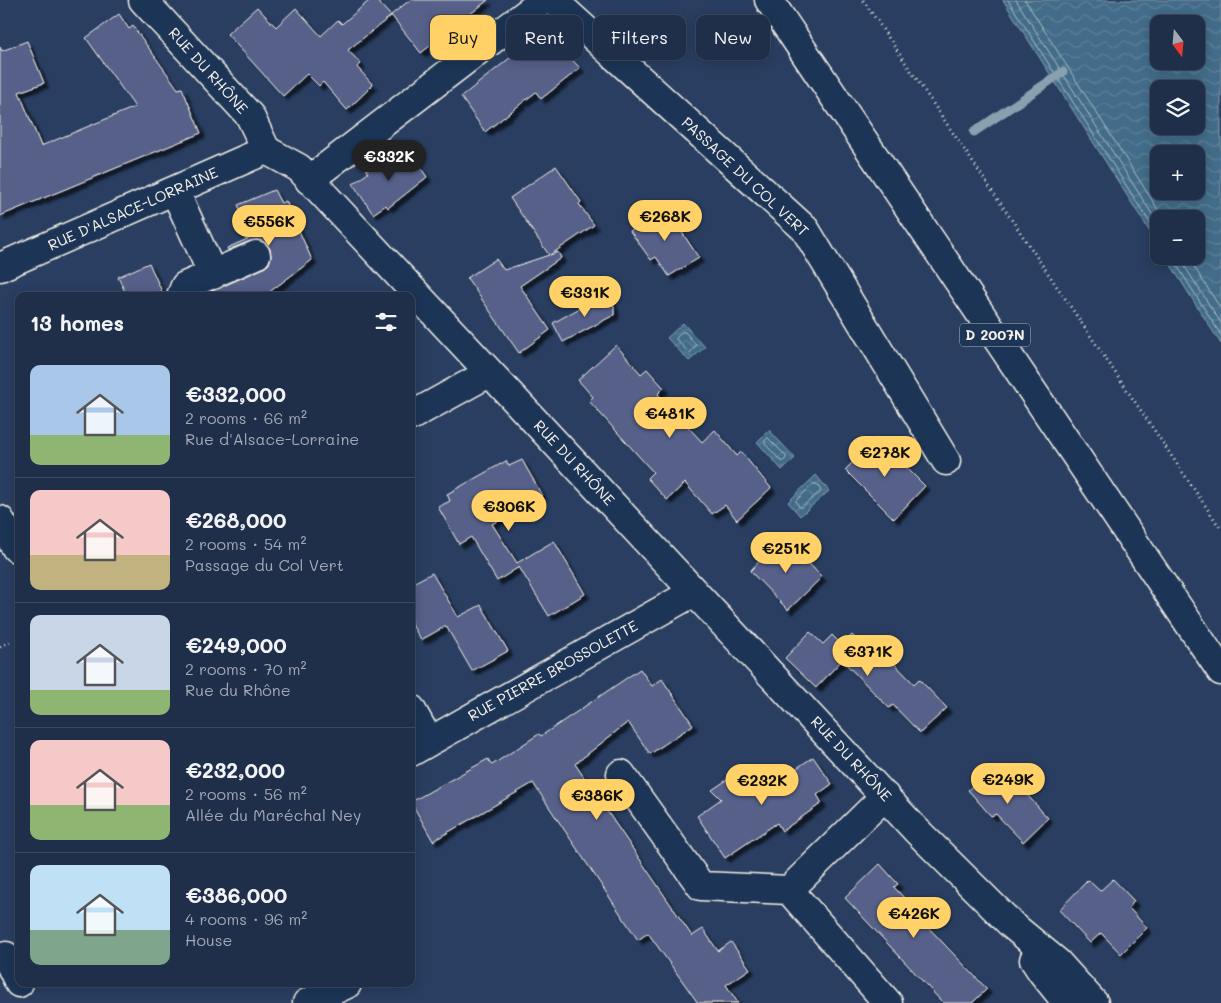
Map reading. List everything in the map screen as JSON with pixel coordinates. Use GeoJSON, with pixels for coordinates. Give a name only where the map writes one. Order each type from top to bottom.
{"type":"FeatureCollection","features":[{"type":"Feature","properties":{"kind":"street","name":"RUE DU RHÔNE"},"geometry":{"type":"LineString","coordinates":[[143,0],[250,116],[266,150],[299,168],[414,292]]}},
{"type":"Feature","properties":{"kind":"street"},"geometry":{"type":"LineString","coordinates":[[310,180],[544,0]]}},
{"type":"Feature","properties":{"kind":"street","name":"PASSAGE DU COL VERT"},"geometry":{"type":"LineString","coordinates":[[553,0],[805,229],[946,461]]}},
{"type":"Feature","properties":{"kind":"street","name":"D 2007N"},"geometry":{"type":"LineString","coordinates":[[770,0],[1221,671]]}},
{"type":"Feature","properties":{"kind":"street","name":"RUE D'ALSACE-LORRAINE"},"geometry":{"type":"LineString","coordinates":[[0,267],[266,150]]}},
{"type":"Feature","properties":{"kind":"street"},"geometry":{"type":"LineString","coordinates":[[175,191],[213,274]]}},
{"type":"Feature","properties":{"kind":"street"},"geometry":{"type":"LineString","coordinates":[[183,292],[185,286],[256,255]]}},
{"type":"Feature","properties":{"kind":"street","name":"RUE DU RHÔNE"},"geometry":{"type":"LineString","coordinates":[[415,293],[916,830],[1012,925],[1058,963],[1094,1003]]}},
{"type":"Feature","properties":{"kind":"street"},"geometry":{"type":"LineString","coordinates":[[415,414],[489,372]]}},
{"type":"Feature","properties":{"kind":"street"},"geometry":{"type":"LineString","coordinates":[[0,520],[15,546]]}},
{"type":"Feature","properties":{"kind":"street","name":"RUE PIERRE BROSSOLETTE"},"geometry":{"type":"LineString","coordinates":[[420,746],[694,592]]}},
{"type":"Feature","properties":{"kind":"street"},"geometry":{"type":"LineString","coordinates":[[415,725],[420,746]]}},
{"type":"Feature","properties":{"kind":"street"},"geometry":{"type":"LineString","coordinates":[[622,774],[701,886],[789,890],[888,1003]]}},
{"type":"Feature","properties":{"kind":"street"},"geometry":{"type":"LineString","coordinates":[[789,890],[885,796]]}},
{"type":"Feature","properties":{"kind":"street","name":"RUE DU RHÔNE"},"geometry":{"type":"LineString","coordinates":[[1012,925],[1042,972],[1067,1003]]}},
{"type":"Feature","properties":{"kind":"street"},"geometry":{"type":"LineString","coordinates":[[8,955],[15,973]]}},
{"type":"Feature","properties":{"kind":"street"},"geometry":{"type":"LineString","coordinates":[[21,987],[28,1003]]}},
{"type":"Feature","properties":{"kind":"street"},"geometry":{"type":"LineString","coordinates":[[308,1003],[341,987]]}},
{"type":"Feature","properties":{"kind":"path"},"geometry":{"type":"LineString","coordinates":[[863,0],[1221,529]]}},
{"type":"Feature","properties":{"kind":"path"},"geometry":{"type":"LineString","coordinates":[[0,647],[10,642]]}},
{"type":"Feature","properties":{"kind":"water"},"geometry":{"type":"Polygon","coordinates":[[[1003,0],[1221,0],[1221,344],[1171,265],[1205,265],[1205,210],[1150,210],[1150,232],[1003,0]]]}},
{"type":"Feature","properties":{"kind":"water"},"geometry":{"type":"Polygon","coordinates":[[[683,323],[705,347],[689,361],[667,338],[683,323]]]}},
{"type":"Feature","properties":{"kind":"water"},"geometry":{"type":"Polygon","coordinates":[[[769,430],[795,458],[782,470],[757,442],[769,430]]]}},
{"type":"Feature","properties":{"kind":"water"},"geometry":{"type":"Polygon","coordinates":[[[816,475],[829,491],[800,516],[788,502],[816,475]]]}},
{"type":"Feature","properties":{"kind":"building"},"geometry":{"type":"Polygon","coordinates":[[[370,0],[376,0],[391,16],[348,50],[361,64],[357,67],[373,85],[347,110],[323,82],[319,86],[307,74],[283,96],[227,34],[257,7],[276,27],[296,8],[321,36],[338,20],[342,24],[370,0]]]}},
{"type":"Feature","properties":{"kind":"building"},"geometry":{"type":"Polygon","coordinates":[[[410,0],[488,0],[469,15],[430,15],[430,46],[421,53],[391,15],[410,0]]]}},
{"type":"Feature","properties":{"kind":"building"},"geometry":{"type":"Polygon","coordinates":[[[119,14],[129,29],[133,26],[178,89],[182,88],[201,133],[0,216],[0,47],[2,51],[27,41],[44,83],[19,92],[41,146],[135,107],[86,38],[119,14]]]}},
{"type":"Feature","properties":{"kind":"building"},"geometry":{"type":"Polygon","coordinates":[[[507,60],[572,60],[580,68],[541,99],[536,92],[485,132],[461,97],[507,60]]]}},
{"type":"Feature","properties":{"kind":"building"},"geometry":{"type":"Polygon","coordinates":[[[410,152],[427,177],[388,208],[386,205],[373,214],[353,184],[368,173],[366,170],[387,155],[393,164],[410,152]]]}},
{"type":"Feature","properties":{"kind":"building"},"geometry":{"type":"Polygon","coordinates":[[[556,166],[581,202],[579,204],[594,225],[550,255],[558,252],[561,258],[520,286],[550,330],[519,353],[467,278],[496,259],[504,270],[549,255],[510,198],[556,166]]]}},
{"type":"Feature","properties":{"kind":"building"},"geometry":{"type":"Polygon","coordinates":[[[274,190],[281,203],[286,201],[312,260],[269,292],[210,292],[262,269],[269,264],[271,257],[270,249],[266,243],[258,240],[250,241],[228,250],[227,248],[252,237],[238,205],[274,190]]]}},
{"type":"Feature","properties":{"kind":"building"},"geometry":{"type":"Polygon","coordinates":[[[666,208],[699,258],[669,276],[656,257],[651,260],[630,231],[666,208]]]}},
{"type":"Feature","properties":{"kind":"building"},"geometry":{"type":"Polygon","coordinates":[[[149,263],[162,292],[125,292],[118,277],[149,263]]]}},
{"type":"Feature","properties":{"kind":"building"},"geometry":{"type":"Polygon","coordinates":[[[607,293],[614,306],[614,315],[563,342],[553,323],[607,293]]]}},
{"type":"Feature","properties":{"kind":"building"},"geometry":{"type":"Polygon","coordinates":[[[616,345],[641,374],[647,369],[664,388],[658,394],[702,442],[715,430],[737,456],[741,452],[771,488],[737,520],[725,505],[712,514],[685,483],[667,500],[647,478],[653,472],[589,401],[593,397],[578,380],[616,345]]]}},
{"type":"Feature","properties":{"kind":"building"},"geometry":{"type":"Polygon","coordinates":[[[877,438],[925,486],[894,519],[845,470],[877,438]]]}},
{"type":"Feature","properties":{"kind":"building"},"geometry":{"type":"Polygon","coordinates":[[[522,460],[542,495],[492,524],[517,563],[554,541],[585,594],[549,616],[519,567],[497,581],[471,537],[459,544],[438,507],[450,501],[447,494],[506,461],[509,466],[522,460]]]}},
{"type":"Feature","properties":{"kind":"building"},"geometry":{"type":"Polygon","coordinates":[[[783,537],[822,577],[788,610],[750,571],[783,537]]]}},
{"type":"Feature","properties":{"kind":"building"},"geometry":{"type":"Polygon","coordinates":[[[432,573],[458,617],[481,605],[508,651],[472,671],[446,626],[421,640],[415,630],[415,582],[432,573]]]}},
{"type":"Feature","properties":{"kind":"building"},"geometry":{"type":"Polygon","coordinates":[[[810,632],[823,644],[832,635],[842,645],[852,635],[882,664],[889,658],[914,684],[919,679],[947,708],[920,733],[893,705],[889,708],[842,660],[816,688],[785,658],[810,632]]]}},
{"type":"Feature","properties":{"kind":"building"},"geometry":{"type":"Polygon","coordinates":[[[640,669],[652,686],[662,679],[693,725],[650,754],[628,722],[575,764],[692,936],[703,929],[718,951],[731,942],[750,969],[726,985],[738,1003],[698,1003],[648,933],[638,940],[533,783],[433,841],[415,809],[415,800],[488,759],[492,765],[539,734],[541,736],[640,669]]]}},
{"type":"Feature","properties":{"kind":"building"},"geometry":{"type":"Polygon","coordinates":[[[813,757],[832,784],[817,795],[822,803],[782,831],[777,823],[725,858],[697,816],[721,799],[712,790],[740,771],[759,794],[813,757]]]}},
{"type":"Feature","properties":{"kind":"building"},"geometry":{"type":"Polygon","coordinates":[[[993,768],[1016,792],[1021,788],[1048,818],[1023,842],[996,814],[991,816],[968,790],[993,768]]]}},
{"type":"Feature","properties":{"kind":"building"},"geometry":{"type":"Polygon","coordinates":[[[880,864],[898,884],[894,887],[906,900],[904,902],[987,989],[972,1003],[943,1003],[845,898],[880,864]]]}},
{"type":"Feature","properties":{"kind":"building"},"geometry":{"type":"Polygon","coordinates":[[[1113,879],[1134,901],[1129,908],[1147,928],[1121,954],[1101,933],[1090,943],[1059,910],[1088,880],[1100,891],[1113,879]]]}},
{"type":"Feature","properties":{"kind":"waterway"},"geometry":{"type":"LineString","coordinates":[[974,132],[1063,72]]}}]}
